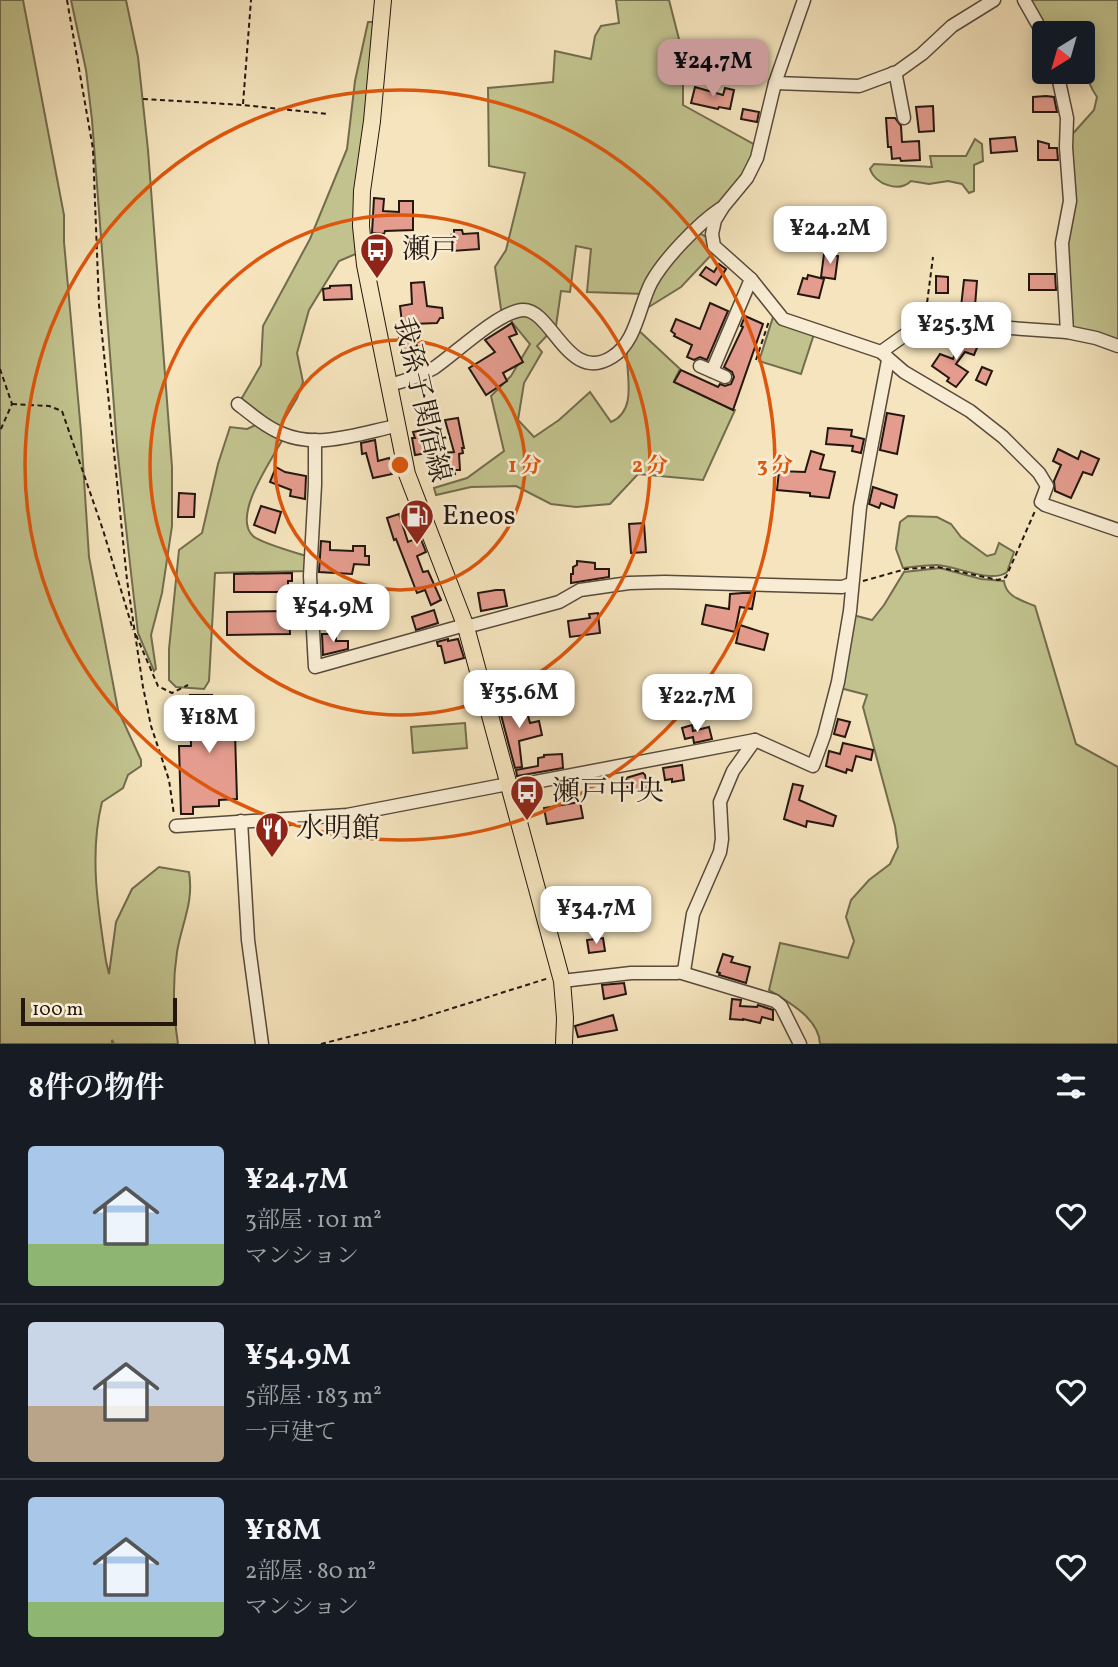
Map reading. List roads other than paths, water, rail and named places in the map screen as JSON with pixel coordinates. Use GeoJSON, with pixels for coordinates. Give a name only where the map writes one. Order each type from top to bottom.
{"type":"FeatureCollection","features":[{"type":"Feature","properties":{"kind":"main road","name":"我孫子関宿線"},"geometry":{"type":"LineString","coordinates":[[383,0],[361,210],[365,265],[407,474],[466,626],[561,978],[565,1018],[564,1044]]}},
{"type":"Feature","properties":{"kind":"street"},"geometry":{"type":"LineString","coordinates":[[804,0],[775,83],[757,158],[747,178],[715,220],[712,234],[714,246],[751,279],[783,319],[885,356],[904,372],[970,411],[1003,437],[1040,473],[1047,486],[1041,502],[1118,530]]}},
{"type":"Feature","properties":{"kind":"street"},"geometry":{"type":"LineString","coordinates":[[775,83],[859,86],[893,73],[922,54],[952,26],[994,0]]}},
{"type":"Feature","properties":{"kind":"street"},"geometry":{"type":"LineString","coordinates":[[1024,0],[1036,21]]}},
{"type":"Feature","properties":{"kind":"street"},"geometry":{"type":"LineString","coordinates":[[893,73],[896,76],[904,118]]}},
{"type":"Feature","properties":{"kind":"street"},"geometry":{"type":"LineString","coordinates":[[1060,84],[1067,118],[1070,201],[1062,243],[1067,332]]}},
{"type":"Feature","properties":{"kind":"street"},"geometry":{"type":"LineString","coordinates":[[389,385],[431,369],[488,327],[513,312],[526,310],[534,313],[578,359],[598,364],[611,358],[620,351],[628,338],[651,282],[658,272],[706,219],[723,207]]}},
{"type":"Feature","properties":{"kind":"street"},"geometry":{"type":"LineString","coordinates":[[725,377],[706,369],[751,279]]}},
{"type":"Feature","properties":{"kind":"street"},"geometry":{"type":"LineString","coordinates":[[176,826],[347,815],[755,740],[813,766],[837,689],[850,611],[860,507],[885,356],[923,322],[1067,332],[1118,346]]}},
{"type":"Feature","properties":{"kind":"street"},"geometry":{"type":"LineString","coordinates":[[238,404],[264,424],[298,439],[315,440],[397,426]]}},
{"type":"Feature","properties":{"kind":"street"},"geometry":{"type":"LineString","coordinates":[[315,440],[316,485],[310,576],[315,667],[559,602],[580,590],[629,583],[665,582],[842,587],[851,584]]}},
{"type":"Feature","properties":{"kind":"street"},"geometry":{"type":"LineString","coordinates":[[682,973],[693,914],[719,857],[722,839],[720,802],[733,771],[755,740]]}},
{"type":"Feature","properties":{"kind":"street"},"geometry":{"type":"LineString","coordinates":[[240,821],[248,940],[262,1044]]}},
{"type":"Feature","properties":{"kind":"street"},"geometry":{"type":"LineString","coordinates":[[561,978],[631,973],[682,973],[775,1001],[781,1006],[800,1044]]}},
{"type":"Feature","properties":{"kind":"place","name":"瀬戸"},"geometry":{"type":"Point","coordinates":[377,280]}},
{"type":"Feature","properties":{"kind":"place","name":"Eneos"},"geometry":{"type":"Point","coordinates":[417,546]}},
{"type":"Feature","properties":{"kind":"place","name":"瀬戸中央"},"geometry":{"type":"Point","coordinates":[527,822]}},
{"type":"Feature","properties":{"kind":"place","name":"水明館"},"geometry":{"type":"Point","coordinates":[272,859]}}]}
